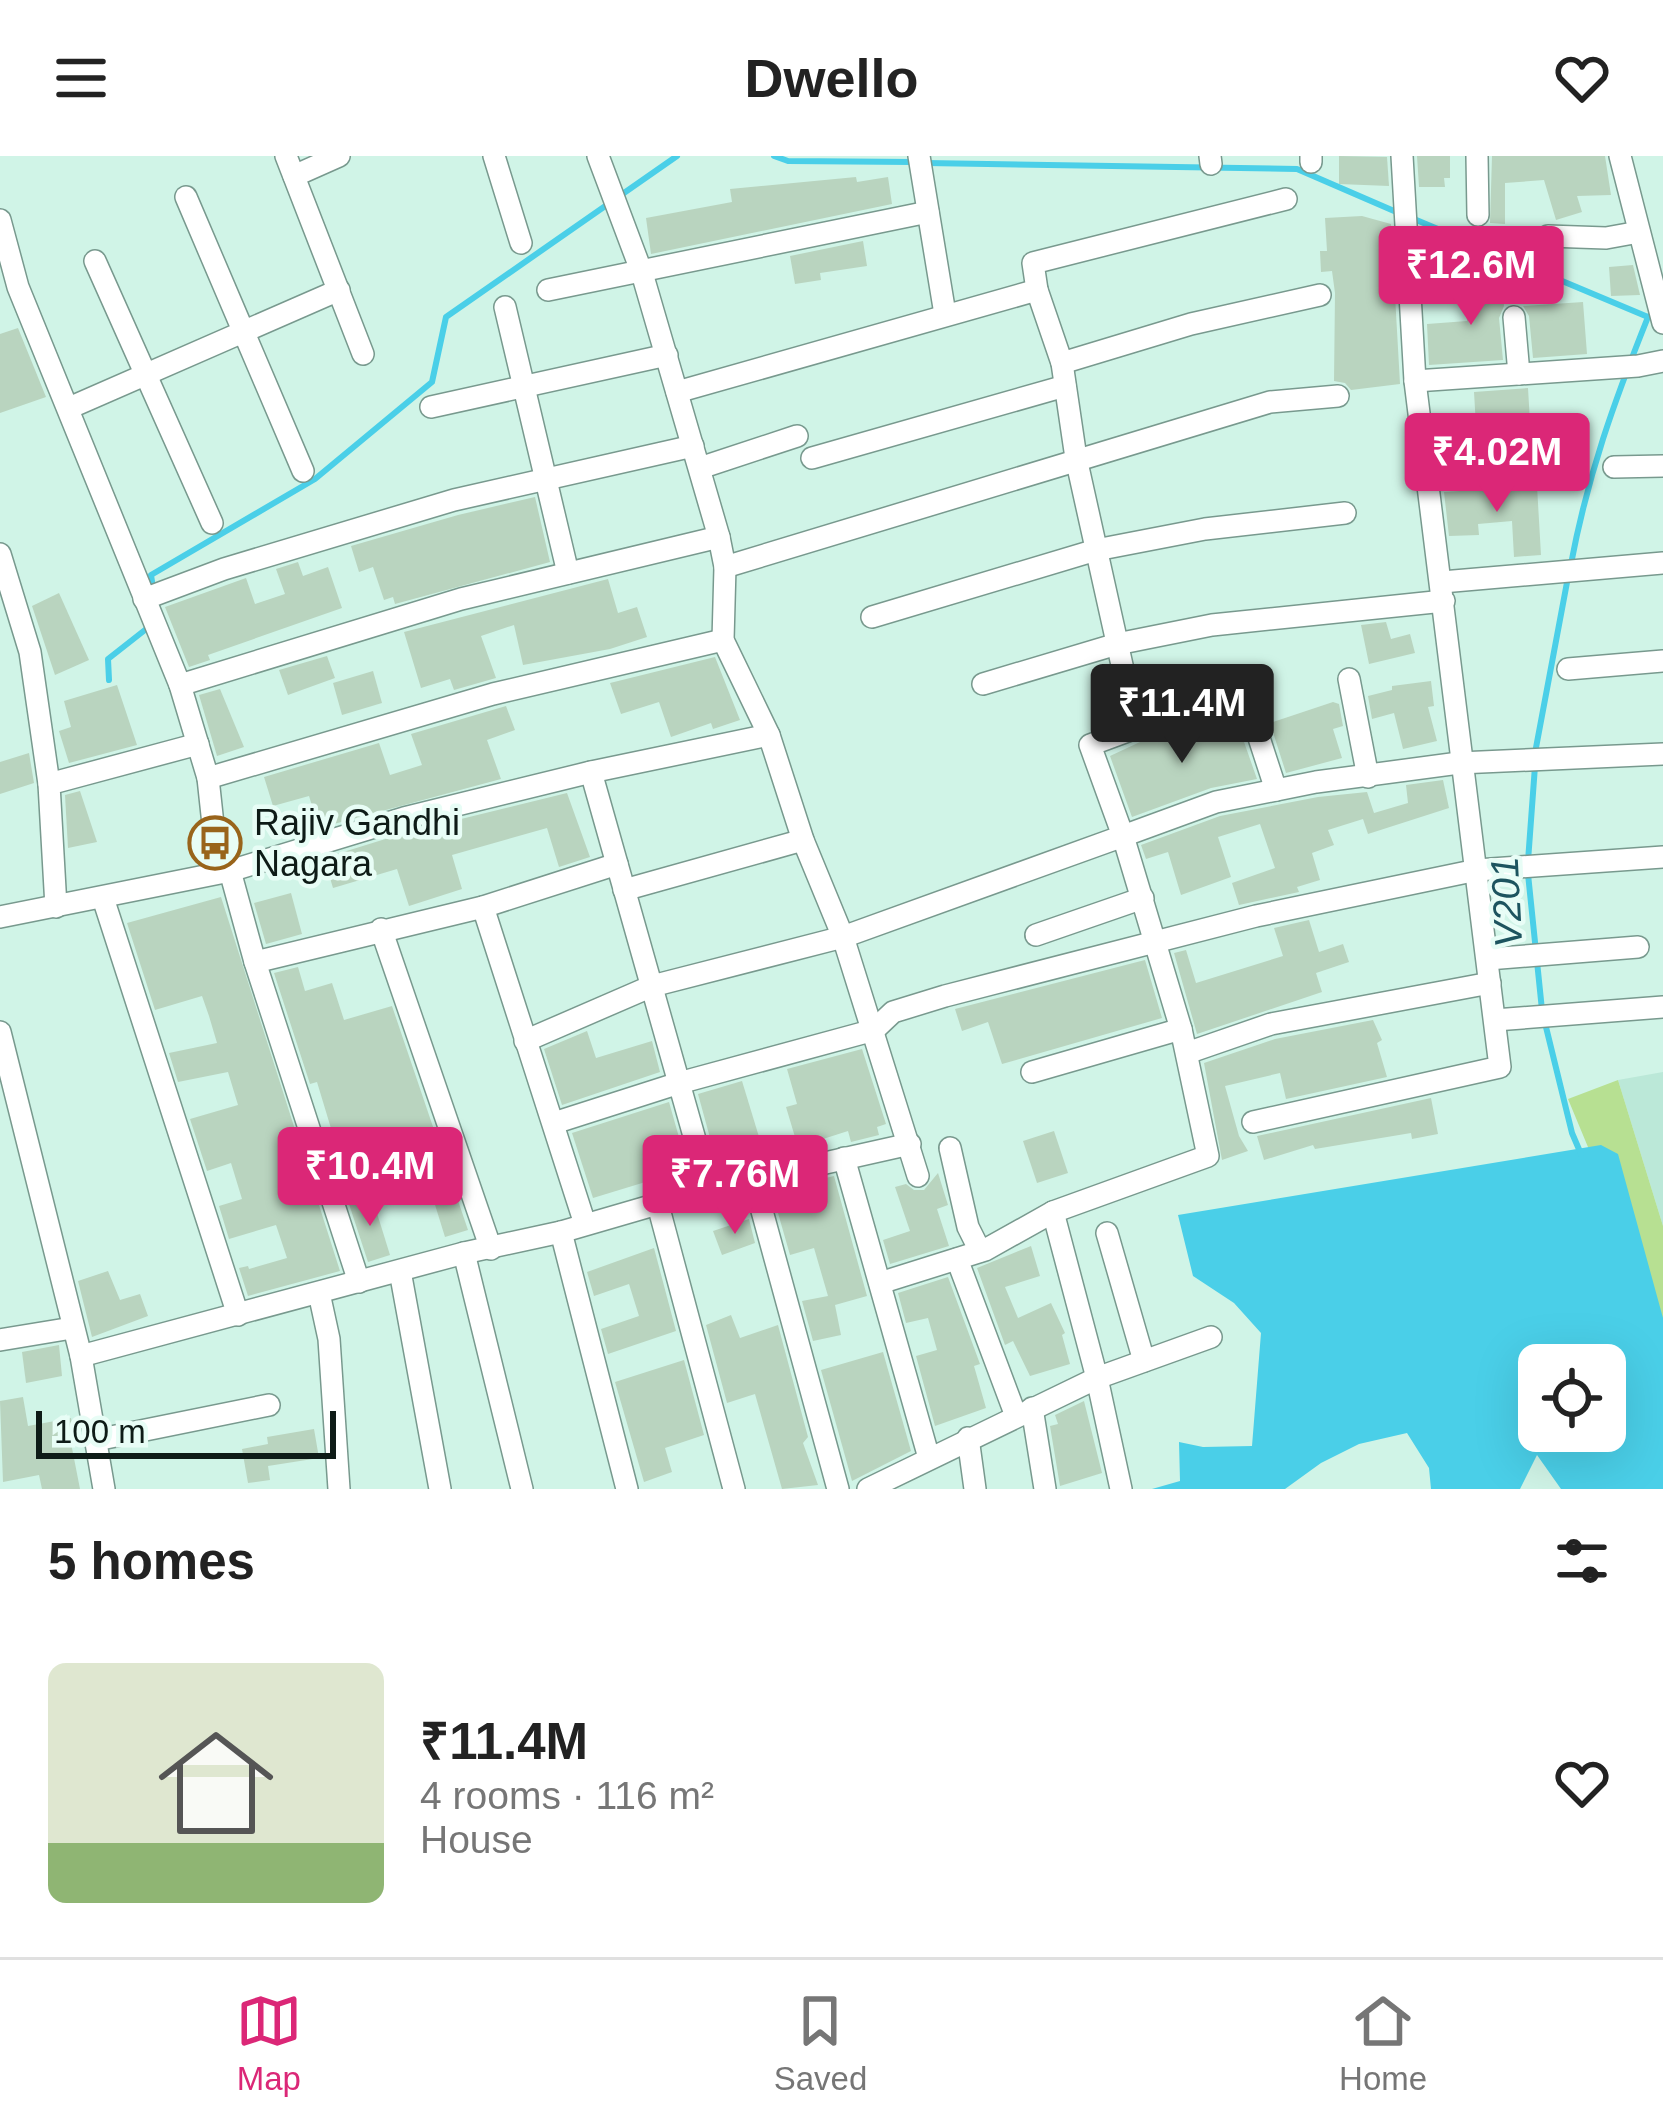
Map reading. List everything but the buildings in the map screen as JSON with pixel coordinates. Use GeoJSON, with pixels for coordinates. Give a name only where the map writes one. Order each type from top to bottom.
{"type":"FeatureCollection","features":[{"type":"Feature","properties":{"kind":"street"},"geometry":{"type":"LineString","coordinates":[[339,156],[290,166],[363,354]]}},
{"type":"Feature","properties":{"kind":"street"},"geometry":{"type":"LineString","coordinates":[[494,156],[521,243]]}},
{"type":"Feature","properties":{"kind":"street"},"geometry":{"type":"LineString","coordinates":[[598,156],[642,273],[719,537],[725,567],[723,640],[769,735],[803,840],[844,937],[918,1176]]}},
{"type":"Feature","properties":{"kind":"street"},"geometry":{"type":"LineString","coordinates":[[919,156],[945,314]]}},
{"type":"Feature","properties":{"kind":"street"},"geometry":{"type":"LineString","coordinates":[[1253,1123],[1500,1067],[1415,380],[1402,156]]}},
{"type":"Feature","properties":{"kind":"street"},"geometry":{"type":"LineString","coordinates":[[1477,156],[1478,215]]}},
{"type":"Feature","properties":{"kind":"street"},"geometry":{"type":"LineString","coordinates":[[1620,156],[1663,322]]}},
{"type":"Feature","properties":{"kind":"street"},"geometry":{"type":"LineString","coordinates":[[186,197],[302,471]]}},
{"type":"Feature","properties":{"kind":"street"},"geometry":{"type":"LineString","coordinates":[[1136,728],[1076,458],[1064,374],[1033,263],[1286,199]]}},
{"type":"Feature","properties":{"kind":"street"},"geometry":{"type":"LineString","coordinates":[[548,290],[928,212]]}},
{"type":"Feature","properties":{"kind":"street"},"geometry":{"type":"LineString","coordinates":[[0,220],[18,287],[180,685],[208,778],[215,843],[230,871],[359,1282]]}},
{"type":"Feature","properties":{"kind":"street"},"geometry":{"type":"LineString","coordinates":[[1548,236],[1606,238],[1640,232]]}},
{"type":"Feature","properties":{"kind":"street"},"geometry":{"type":"LineString","coordinates":[[95,262],[212,523]]}},
{"type":"Feature","properties":{"kind":"street"},"geometry":{"type":"LineString","coordinates":[[68,408],[339,290]]}},
{"type":"Feature","properties":{"kind":"street"},"geometry":{"type":"LineString","coordinates":[[677,392],[1037,290]]}},
{"type":"Feature","properties":{"kind":"street"},"geometry":{"type":"LineString","coordinates":[[812,458],[1064,374],[1191,324],[1320,295]]}},
{"type":"Feature","properties":{"kind":"street"},"geometry":{"type":"LineString","coordinates":[[505,307],[568,573]]}},
{"type":"Feature","properties":{"kind":"street"},"geometry":{"type":"LineString","coordinates":[[1514,317],[1519,374]]}},
{"type":"Feature","properties":{"kind":"street"},"geometry":{"type":"LineString","coordinates":[[431,407],[667,355]]}},
{"type":"Feature","properties":{"kind":"street"},"geometry":{"type":"LineString","coordinates":[[1415,380],[1663,361]]}},
{"type":"Feature","properties":{"kind":"street"},"geometry":{"type":"LineString","coordinates":[[725,567],[1270,402],[1338,396]]}},
{"type":"Feature","properties":{"kind":"street"},"geometry":{"type":"LineString","coordinates":[[152,607],[224,569],[454,500],[543,478],[696,458],[796,436]]}},
{"type":"Feature","properties":{"kind":"street"},"geometry":{"type":"LineString","coordinates":[[1614,467],[1663,466]]}},
{"type":"Feature","properties":{"kind":"street"},"geometry":{"type":"LineString","coordinates":[[1428,478],[1575,468]]}},
{"type":"Feature","properties":{"kind":"street"},"geometry":{"type":"LineString","coordinates":[[872,617],[1096,550],[1205,529],[1345,513]]}},
{"type":"Feature","properties":{"kind":"street"},"geometry":{"type":"LineString","coordinates":[[180,685],[461,599],[719,537]]}},
{"type":"Feature","properties":{"kind":"street"},"geometry":{"type":"LineString","coordinates":[[0,554],[30,652],[50,784],[56,907]]}},
{"type":"Feature","properties":{"kind":"street"},"geometry":{"type":"LineString","coordinates":[[983,684],[1117,644],[1212,626],[1556,572],[1663,562]]}},
{"type":"Feature","properties":{"kind":"street"},"geometry":{"type":"LineString","coordinates":[[208,778],[493,694],[723,640]]}},
{"type":"Feature","properties":{"kind":"street"},"geometry":{"type":"LineString","coordinates":[[1568,669],[1663,661]]}},
{"type":"Feature","properties":{"kind":"street"},"geometry":{"type":"LineString","coordinates":[[1349,679],[1369,777]]}},
{"type":"Feature","properties":{"kind":"street"},"geometry":{"type":"LineString","coordinates":[[880,1283],[980,1251],[1053,1212],[1208,1156],[1181,1029],[1143,898],[1090,745],[1136,728],[1247,701],[1276,790]]}},
{"type":"Feature","properties":{"kind":"street"},"geometry":{"type":"LineString","coordinates":[[0,917],[230,871],[404,818],[769,735]]}},
{"type":"Feature","properties":{"kind":"street"},"geometry":{"type":"LineString","coordinates":[[50,784],[198,744]]}},
{"type":"Feature","properties":{"kind":"street"},"geometry":{"type":"LineString","coordinates":[[525,1041],[652,986],[844,937],[1216,802],[1460,763],[1663,754]]}},
{"type":"Feature","properties":{"kind":"street"},"geometry":{"type":"LineString","coordinates":[[591,772],[709,1189]]}},
{"type":"Feature","properties":{"kind":"street"},"geometry":{"type":"LineString","coordinates":[[624,890],[803,840]]}},
{"type":"Feature","properties":{"kind":"street"},"geometry":{"type":"LineString","coordinates":[[554,1123],[874,1030],[893,1012],[1154,941],[1477,870],[1663,857]]}},
{"type":"Feature","properties":{"kind":"street"},"geometry":{"type":"LineString","coordinates":[[255,962],[483,907],[617,864]]}},
{"type":"Feature","properties":{"kind":"street"},"geometry":{"type":"LineString","coordinates":[[103,898],[238,1315]]}},
{"type":"Feature","properties":{"kind":"street"},"geometry":{"type":"LineString","coordinates":[[1036,935],[1143,898]]}},
{"type":"Feature","properties":{"kind":"street"},"geometry":{"type":"LineString","coordinates":[[483,907],[585,1224]]}},
{"type":"Feature","properties":{"kind":"street"},"geometry":{"type":"LineString","coordinates":[[382,929],[491,1249]]}},
{"type":"Feature","properties":{"kind":"street"},"geometry":{"type":"LineString","coordinates":[[1488,959],[1638,947]]}},
{"type":"Feature","properties":{"kind":"street"},"geometry":{"type":"LineString","coordinates":[[1186,1053],[1271,1024],[1490,983]]}},
{"type":"Feature","properties":{"kind":"street"},"geometry":{"type":"LineString","coordinates":[[1495,1020],[1663,1007]]}},
{"type":"Feature","properties":{"kind":"street"},"geometry":{"type":"LineString","coordinates":[[1031,1072],[1181,1029]]}},
{"type":"Feature","properties":{"kind":"street"},"geometry":{"type":"LineString","coordinates":[[0,1032],[81,1356],[104,1489]]}},
{"type":"Feature","properties":{"kind":"street"},"geometry":{"type":"LineString","coordinates":[[81,1356],[709,1189],[910,1144]]}},
{"type":"Feature","properties":{"kind":"street"},"geometry":{"type":"LineString","coordinates":[[950,1148],[968,1227],[980,1251]]}},
{"type":"Feature","properties":{"kind":"street"},"geometry":{"type":"LineString","coordinates":[[844,1158],[929,1458]]}},
{"type":"Feature","properties":{"kind":"street"},"geometry":{"type":"LineString","coordinates":[[753,1178],[838,1489]]}},
{"type":"Feature","properties":{"kind":"street"},"geometry":{"type":"LineString","coordinates":[[658,1204],[734,1489]]}},
{"type":"Feature","properties":{"kind":"street"},"geometry":{"type":"LineString","coordinates":[[1053,1212],[1121,1489]]}},
{"type":"Feature","properties":{"kind":"street"},"geometry":{"type":"LineString","coordinates":[[561,1232],[627,1489]]}},
{"type":"Feature","properties":{"kind":"street"},"geometry":{"type":"LineString","coordinates":[[1107,1233],[1144,1361]]}},
{"type":"Feature","properties":{"kind":"street"},"geometry":{"type":"LineString","coordinates":[[464,1253],[522,1489]]}},
{"type":"Feature","properties":{"kind":"street"},"geometry":{"type":"LineString","coordinates":[[957,1259],[1024,1412],[1045,1489]]}},
{"type":"Feature","properties":{"kind":"street"},"geometry":{"type":"LineString","coordinates":[[400,1271],[440,1489]]}},
{"type":"Feature","properties":{"kind":"street"},"geometry":{"type":"LineString","coordinates":[[319,1293],[329,1339],[339,1489]]}},
{"type":"Feature","properties":{"kind":"street"},"geometry":{"type":"LineString","coordinates":[[0,1340],[72,1328]]}},
{"type":"Feature","properties":{"kind":"street"},"geometry":{"type":"LineString","coordinates":[[874,1487],[1097,1378],[1210,1337]]}},
{"type":"Feature","properties":{"kind":"street"},"geometry":{"type":"LineString","coordinates":[[96,1439],[268,1405]]}},
{"type":"Feature","properties":{"kind":"street"},"geometry":{"type":"LineString","coordinates":[[968,1438],[975,1489]]}},
{"type":"Feature","properties":{"kind":"shaded area"},"geometry":{"type":"Polygon","coordinates":[[[1663,1072],[1663,1226],[1618,1080],[1663,1072]]]}},
{"type":"Feature","properties":{"kind":"green space"},"geometry":{"type":"Polygon","coordinates":[[[1618,1080],[1663,1226],[1663,1489],[1640,1272],[1568,1099],[1618,1080]]]}},
{"type":"Feature","properties":{"kind":"water"},"geometry":{"type":"Polygon","coordinates":[[[1601,1145],[1618,1154],[1663,1318],[1663,1489],[1561,1489],[1537,1455],[1520,1489],[1431,1489],[1429,1468],[1407,1433],[1359,1444],[1285,1489],[1152,1489],[1180,1481],[1179,1442],[1203,1447],[1252,1446],[1261,1333],[1234,1303],[1193,1276],[1178,1215],[1601,1145]]]}},
{"type":"Feature","properties":{"kind":"waterway"},"geometry":{"type":"LineString","coordinates":[[153,588],[151,575],[315,479],[432,382],[446,317],[677,156]]}},
{"type":"Feature","properties":{"kind":"waterway"},"geometry":{"type":"LineString","coordinates":[[774,156],[788,161],[913,162]]}},
{"type":"Feature","properties":{"kind":"waterway"},"geometry":{"type":"LineString","coordinates":[[926,163],[1297,169],[1401,214]]}},
{"type":"Feature","properties":{"kind":"waterway"},"geometry":{"type":"LineString","coordinates":[[1414,219],[1648,317]]}},
{"type":"Feature","properties":{"kind":"waterway","name":"V201"},"geometry":{"type":"LineString","coordinates":[[1571,564],[1613,409],[1648,317],[1656,312]]}},
{"type":"Feature","properties":{"kind":"waterway","name":"V201"},"geometry":{"type":"LineString","coordinates":[[1535,753],[1568,577]]}},
{"type":"Feature","properties":{"kind":"waterway"},"geometry":{"type":"LineString","coordinates":[[109,680],[108,659],[150,626]]}},
{"type":"Feature","properties":{"kind":"waterway","name":"V201"},"geometry":{"type":"LineString","coordinates":[[1528,861],[1535,766]]}},
{"type":"Feature","properties":{"kind":"waterway","name":"V201"},"geometry":{"type":"LineString","coordinates":[[1528,874],[1542,1010]]}},
{"type":"Feature","properties":{"kind":"waterway","name":"V201"},"geometry":{"type":"LineString","coordinates":[[1545,1023],[1581,1154]]}},
{"type":"Feature","properties":{"kind":"place","name":"Rajiv Gandhi Nagara"},"geometry":{"type":"Point","coordinates":[215,843]}}]}
